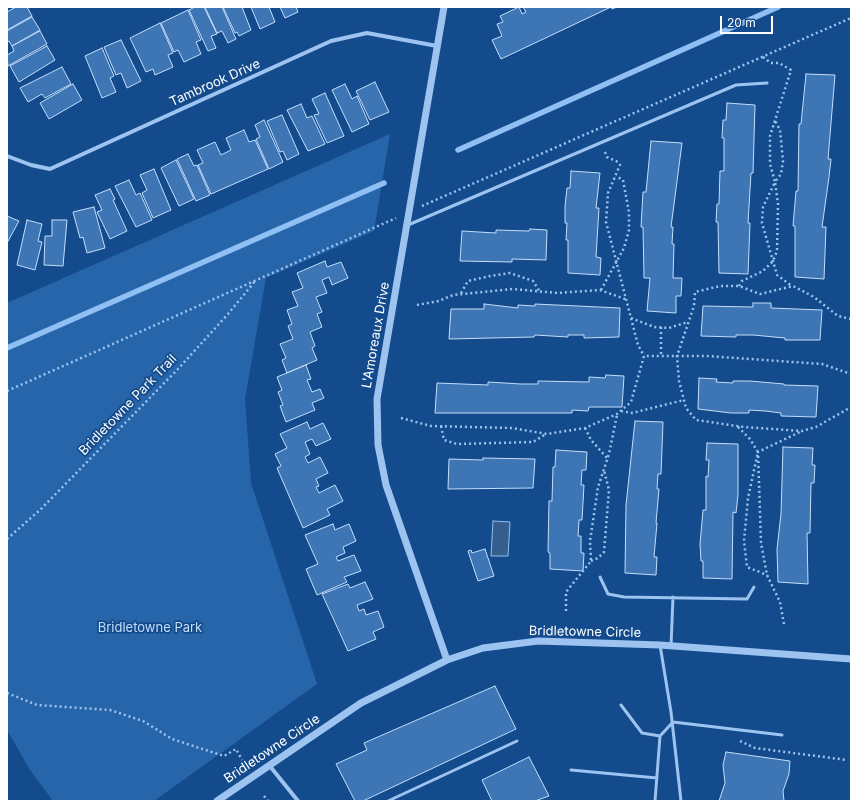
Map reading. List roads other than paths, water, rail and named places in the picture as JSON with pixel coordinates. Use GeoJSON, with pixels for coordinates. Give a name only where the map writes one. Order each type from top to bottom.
{"type":"FeatureCollection","features":[{"type":"Feature","properties":{"kind":"street","name":"L'Amoreaux Drive"},"geometry":{"type":"LineString","coordinates":[[444,7],[377,399],[378,445],[386,485],[447,660]]}},
{"type":"Feature","properties":{"kind":"street","name":"Tambrook Drive"},"geometry":{"type":"LineString","coordinates":[[7,156],[31,165],[50,169],[331,41],[368,33],[437,46]]}},
{"type":"Feature","properties":{"kind":"street","name":"Bridletowne Circle"},"geometry":{"type":"LineString","coordinates":[[216,801],[361,703],[447,660],[483,648],[538,641],[660,645],[851,659]]}},
{"type":"Feature","properties":{"kind":"street"},"geometry":{"type":"LineString","coordinates":[[269,765],[298,801]]}},
{"type":"Feature","properties":{"kind":"lane"},"geometry":{"type":"LineString","coordinates":[[406,226],[736,85],[767,83]]}},
{"type":"Feature","properties":{"kind":"lane"},"geometry":{"type":"LineString","coordinates":[[600,578],[608,594],[624,597],[747,599],[754,587]]}},
{"type":"Feature","properties":{"kind":"lane"},"geometry":{"type":"LineString","coordinates":[[671,646],[673,597]]}},
{"type":"Feature","properties":{"kind":"lane"},"geometry":{"type":"LineString","coordinates":[[660,645],[673,722],[681,801]]}},
{"type":"Feature","properties":{"kind":"lane"},"geometry":{"type":"LineString","coordinates":[[621,704],[642,733],[660,736]]}},
{"type":"Feature","properties":{"kind":"lane"},"geometry":{"type":"LineString","coordinates":[[673,722],[782,735]]}},
{"type":"Feature","properties":{"kind":"lane"},"geometry":{"type":"LineString","coordinates":[[655,801],[660,736],[673,722]]}},
{"type":"Feature","properties":{"kind":"lane"},"geometry":{"type":"LineString","coordinates":[[388,801],[517,741]]}},
{"type":"Feature","properties":{"kind":"lane"},"geometry":{"type":"LineString","coordinates":[[571,770],[657,778]]}},
{"type":"Feature","properties":{"kind":"waterway"},"geometry":{"type":"LineString","coordinates":[[458,150],[778,7]]}},
{"type":"Feature","properties":{"kind":"waterway"},"geometry":{"type":"LineString","coordinates":[[7,348],[384,183]]}},
{"type":"Feature","properties":{"kind":"park label","name":"Bridletowne Park"},"geometry":{"type":"Point","coordinates":[150,628]}}]}
